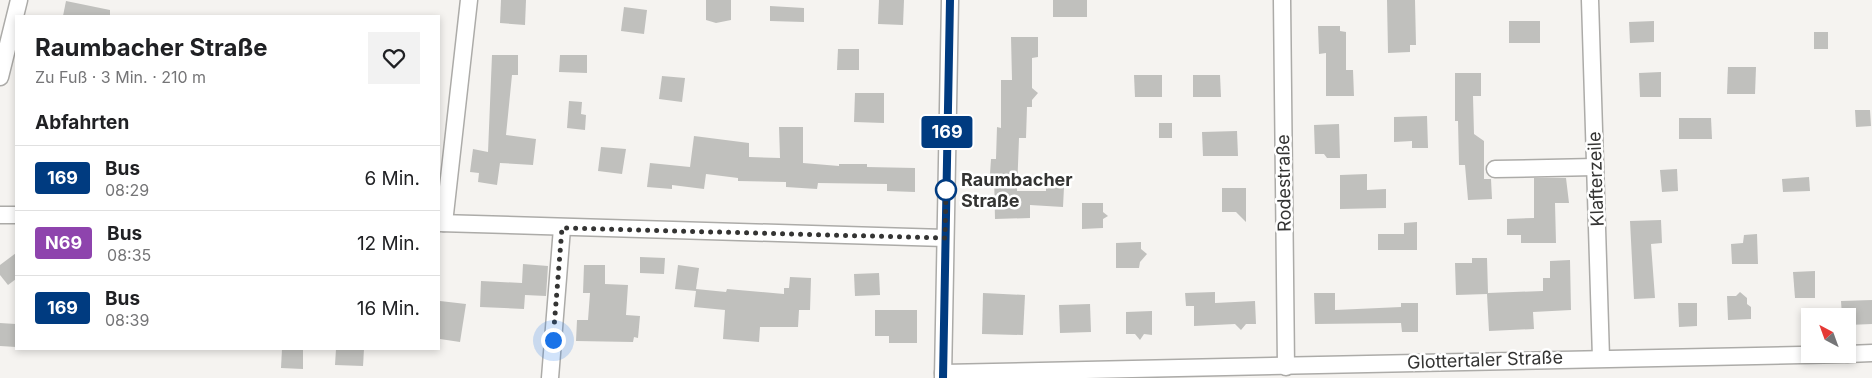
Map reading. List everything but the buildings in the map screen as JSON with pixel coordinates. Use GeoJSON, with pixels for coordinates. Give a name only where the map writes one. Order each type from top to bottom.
{"type":"FeatureCollection","features":[{"type":"Feature","properties":{"kind":"street"},"geometry":{"type":"LineString","coordinates":[[15,15],[19,0]]}},
{"type":"Feature","properties":{"kind":"street"},"geometry":{"type":"LineString","coordinates":[[469,0],[441,223],[945,238]]}},
{"type":"Feature","properties":{"kind":"street"},"geometry":{"type":"LineString","coordinates":[[943,376],[950,0]]}},
{"type":"Feature","properties":{"kind":"street","name":"Rodestraße"},"geometry":{"type":"LineString","coordinates":[[1282,0],[1286,367]]}},
{"type":"Feature","properties":{"kind":"street","name":"Klafterzeile"},"geometry":{"type":"LineString","coordinates":[[1590,0],[1601,358]]}},
{"type":"Feature","properties":{"kind":"street"},"geometry":{"type":"LineString","coordinates":[[0,77],[15,16]]}},
{"type":"Feature","properties":{"kind":"street"},"geometry":{"type":"LineString","coordinates":[[1495,169],[1595,167]]}},
{"type":"Feature","properties":{"kind":"street"},"geometry":{"type":"LineString","coordinates":[[0,215],[15,215]]}},
{"type":"Feature","properties":{"kind":"street"},"geometry":{"type":"LineString","coordinates":[[550,378],[562,228]]}},
{"type":"Feature","properties":{"kind":"street","name":"Glottertaler Straße"},"geometry":{"type":"LineString","coordinates":[[1856,354],[1872,353]]}},
{"type":"Feature","properties":{"kind":"street","name":"Glottertaler Straße"},"geometry":{"type":"LineString","coordinates":[[943,376],[1601,358],[1801,355]]}},
{"type":"Feature","properties":{"kind":"bus line","name":"169"},"geometry":{"type":"LineString","coordinates":[[943,378],[950,0]]}},
{"type":"Feature","properties":{"kind":"place","name":"Raumbacher Straße"},"geometry":{"type":"Point","coordinates":[946,190]}},
{"type":"Feature","properties":{"kind":"route"},"geometry":{"type":"LineString","coordinates":[[553,340],[562,228],[945,238],[946,190]]}}]}
